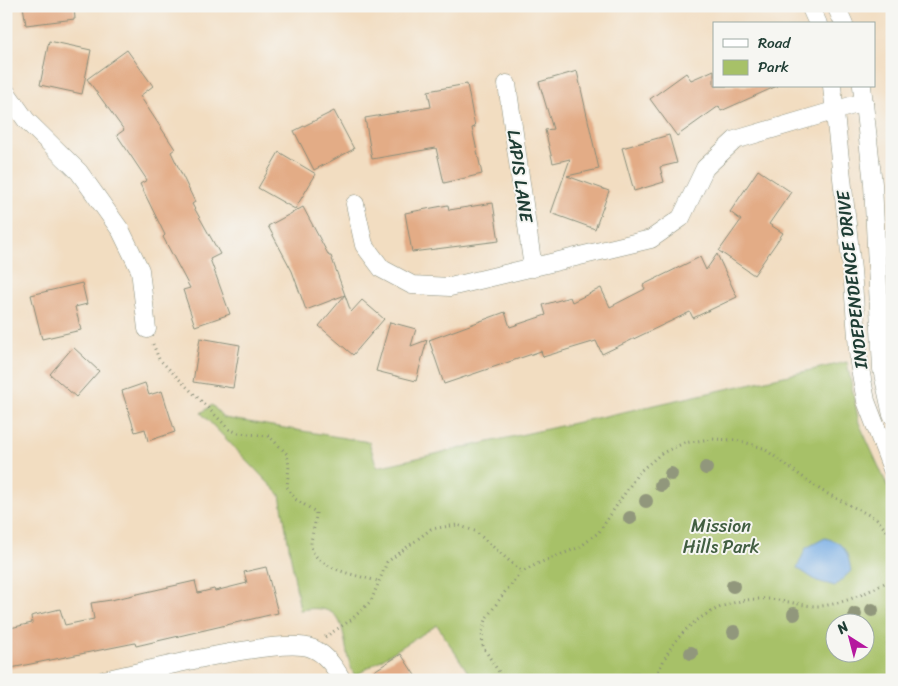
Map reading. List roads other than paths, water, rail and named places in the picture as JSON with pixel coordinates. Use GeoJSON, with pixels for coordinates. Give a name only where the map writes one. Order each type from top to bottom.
{"type":"FeatureCollection","features":[{"type":"Feature","properties":{"kind":"street"},"geometry":{"type":"LineString","coordinates":[[810,6],[817,22]]}},
{"type":"Feature","properties":{"kind":"street"},"geometry":{"type":"LineString","coordinates":[[836,6],[843,22]]}},
{"type":"Feature","properties":{"kind":"street","name":"LAPIS LANE"},"geometry":{"type":"LineString","coordinates":[[507,84],[533,268]]}},
{"type":"Feature","properties":{"kind":"street","name":"INDEPENDENCE DRIVE"},"geometry":{"type":"LineString","coordinates":[[832,88],[852,270],[859,363],[866,401],[892,469]]}},
{"type":"Feature","properties":{"kind":"street"},"geometry":{"type":"LineString","coordinates":[[6,92],[26,120],[79,172],[121,231],[140,270],[147,329]]}},
{"type":"Feature","properties":{"kind":"street"},"geometry":{"type":"LineString","coordinates":[[355,204],[364,244],[382,269],[412,285],[450,287],[651,239],[681,218],[704,168],[735,140],[834,109],[863,94]]}},
{"type":"Feature","properties":{"kind":"street","name":"INDEPENDENCE DRIVE"},"geometry":{"type":"LineString","coordinates":[[863,94],[873,184],[882,369],[892,415]]}},
{"type":"Feature","properties":{"kind":"street"},"geometry":{"type":"LineString","coordinates":[[104,680],[266,647],[309,647],[324,655],[342,680]]}},
{"type":"Feature","properties":{"kind":"water"},"geometry":{"type":"Polygon","coordinates":[[[825,538],[832,540],[844,549],[850,564],[851,571],[835,586],[817,581],[797,568],[806,548],[825,538]]]}},
{"type":"Feature","properties":{"kind":"park label","name":"Mission Hills Park"},"geometry":{"type":"Point","coordinates":[721,536]}}]}
